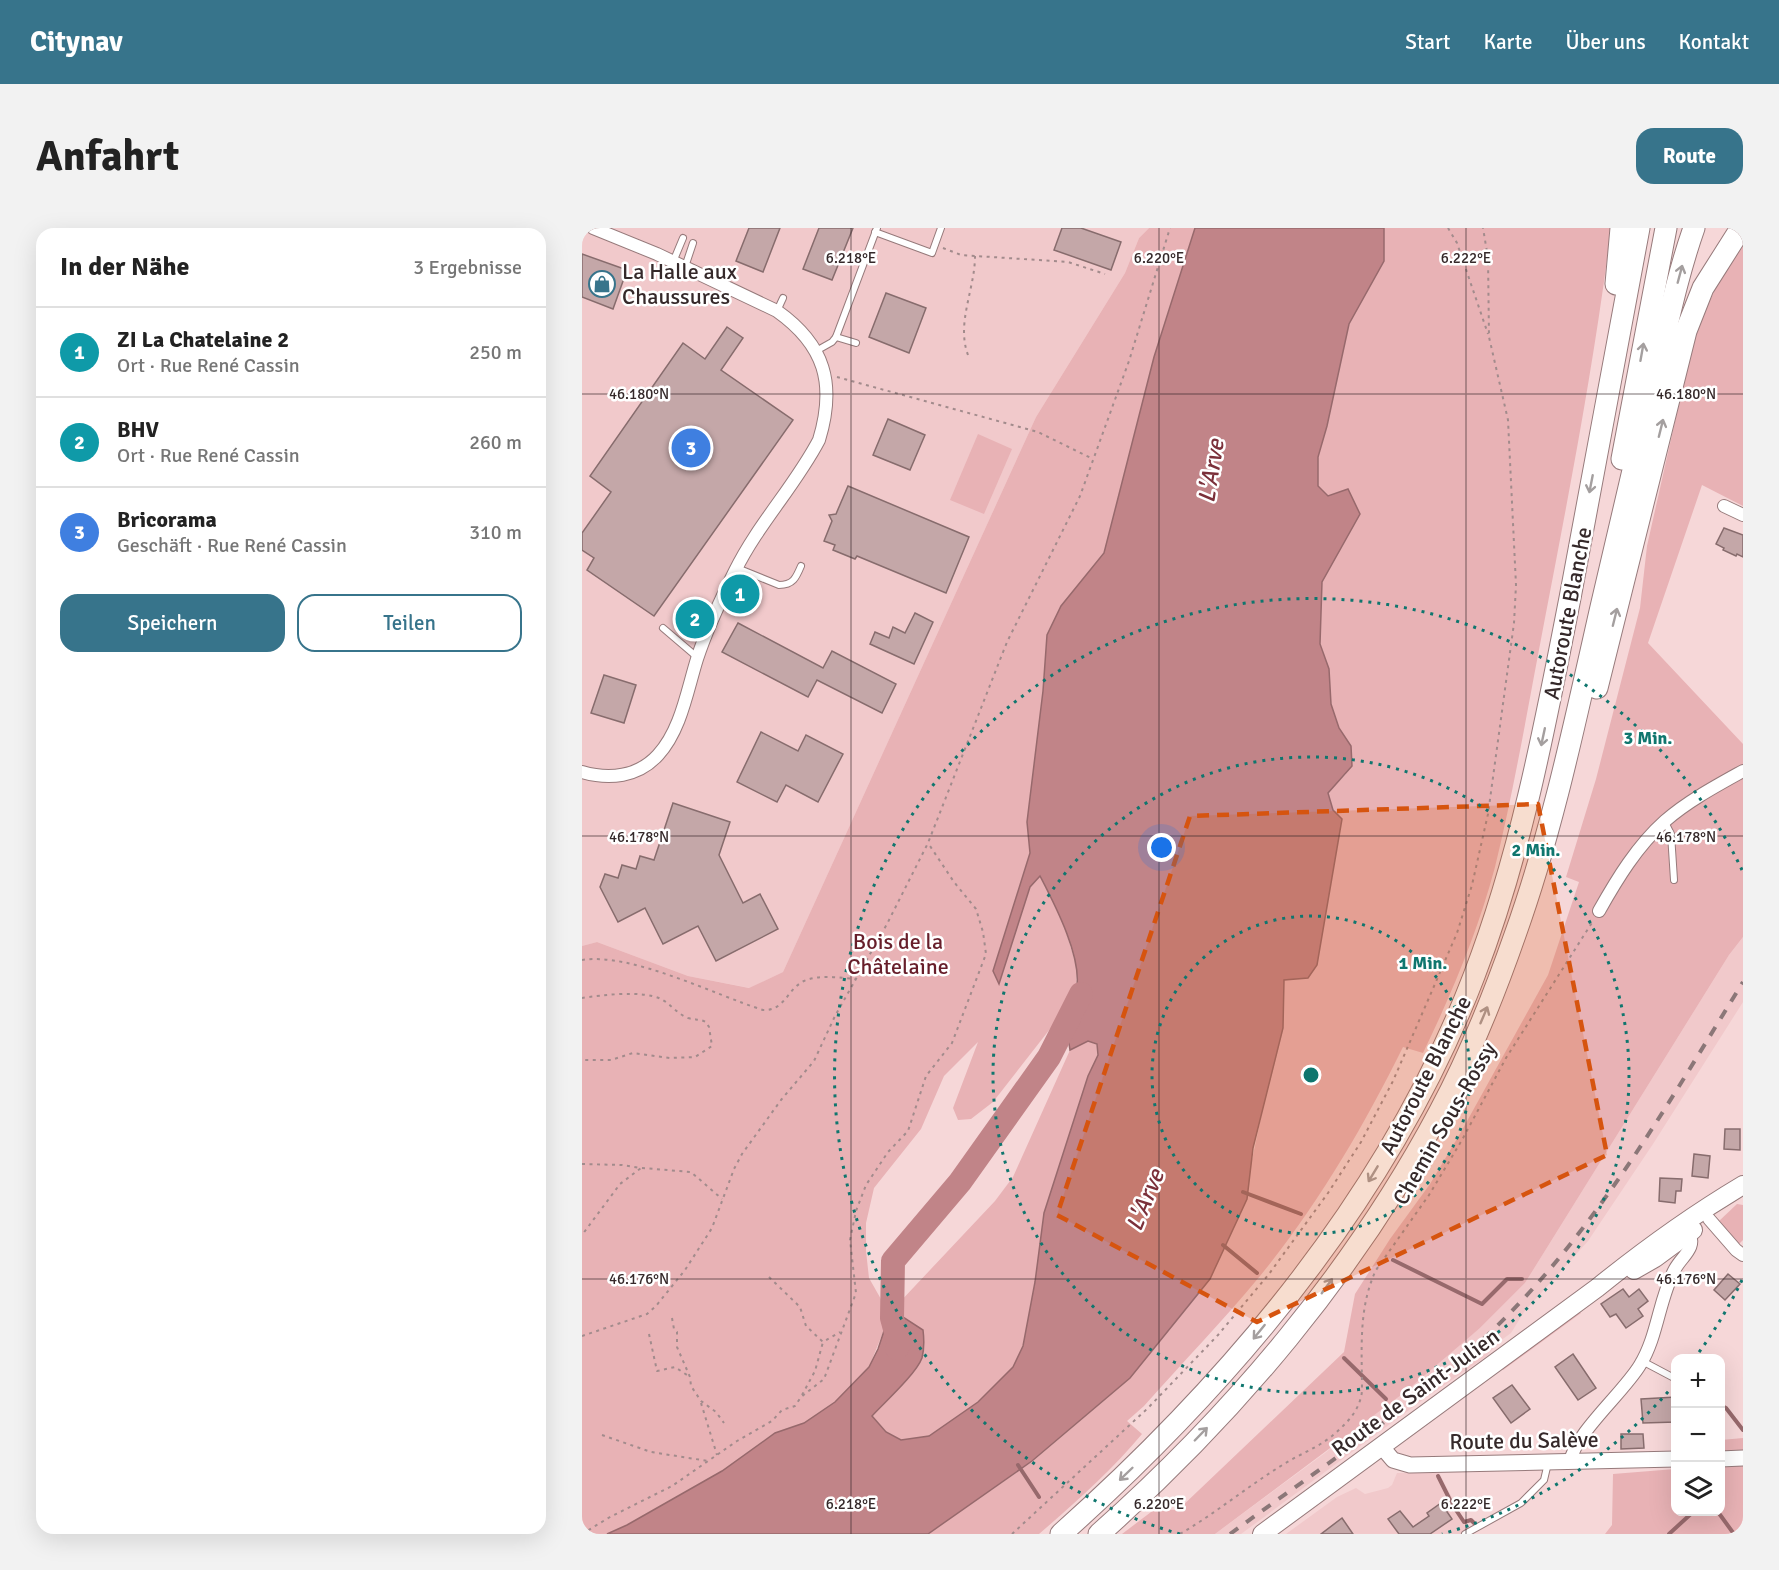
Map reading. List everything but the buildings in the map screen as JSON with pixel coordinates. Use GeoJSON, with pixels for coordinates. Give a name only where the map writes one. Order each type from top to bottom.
{"type":"FeatureCollection","features":[{"type":"Feature","properties":{"kind":"highway"},"geometry":{"type":"LineString","coordinates":[[1602,426],[1622,228]]}},
{"type":"Feature","properties":{"kind":"highway","name":"Autoroute Blanche"},"geometry":{"type":"LineString","coordinates":[[1061,1534],[1180,1420],[1244,1350],[1340,1226],[1371,1178],[1430,1075],[1473,978],[1500,905],[1545,726],[1639,228]]}},
{"type":"Feature","properties":{"kind":"highway"},"geometry":{"type":"LineString","coordinates":[[1575,720],[1666,228]]}},
{"type":"Feature","properties":{"kind":"highway","name":"Autoroute Blanche"},"geometry":{"type":"LineString","coordinates":[[1100,1534],[1158,1479],[1237,1397],[1316,1301],[1354,1250],[1412,1162],[1444,1103],[1488,1007],[1516,933],[1539,860],[1575,720],[1667,325],[1694,228]]}},
{"type":"Feature","properties":{"kind":"highway"},"geometry":{"type":"LineString","coordinates":[[1516,933],[1553,838],[1584,741],[1686,331],[1703,288],[1741,228]]}},
{"type":"Feature","properties":{"kind":"main road","name":"Route de Saint-Julien"},"geometry":{"type":"LineString","coordinates":[[1262,1534],[1597,1288],[1641,1253],[1705,1215],[1743,1186]]}},
{"type":"Feature","properties":{"kind":"main road","name":"Route de Saint-Julien"},"geometry":{"type":"LineString","coordinates":[[1597,1288],[1654,1258],[1689,1233],[1705,1215]]}},
{"type":"Feature","properties":{"kind":"street"},"geometry":{"type":"LineString","coordinates":[[582,772],[600,776],[621,775],[642,768],[666,746],[676,724],[708,629],[736,568],[819,440],[828,394],[825,374],[816,351],[805,335],[777,311],[679,264],[594,228]]}},
{"type":"Feature","properties":{"kind":"street"},"geometry":{"type":"LineString","coordinates":[[1724,506],[1743,515]]}},
{"type":"Feature","properties":{"kind":"street"},"geometry":{"type":"LineString","coordinates":[[1599,911],[1637,851],[1664,822],[1679,810],[1743,771]]}},
{"type":"Feature","properties":{"kind":"street"},"geometry":{"type":"LineString","coordinates":[[1705,1215],[1743,1255]]}},
{"type":"Feature","properties":{"kind":"street"},"geometry":{"type":"LineString","coordinates":[[1570,1462],[1577,1443],[1642,1362],[1673,1272],[1691,1246],[1692,1239],[1689,1233]]}},
{"type":"Feature","properties":{"kind":"street","name":"Route du Salève"},"geometry":{"type":"LineString","coordinates":[[1382,1447],[1393,1460],[1406,1465],[1671,1459]]}},
{"type":"Feature","properties":{"kind":"street"},"geometry":{"type":"LineString","coordinates":[[1725,1459],[1743,1458]]}},
{"type":"Feature","properties":{"kind":"lane"},"geometry":{"type":"LineString","coordinates":[[816,351],[832,342],[836,337],[876,230],[932,253],[941,228]]}},
{"type":"Feature","properties":{"kind":"lane"},"geometry":{"type":"LineString","coordinates":[[679,264],[683,238]]}},
{"type":"Feature","properties":{"kind":"lane"},"geometry":{"type":"LineString","coordinates":[[679,264],[693,243]]}},
{"type":"Feature","properties":{"kind":"lane"},"geometry":{"type":"LineString","coordinates":[[777,311],[783,298]]}},
{"type":"Feature","properties":{"kind":"lane"},"geometry":{"type":"LineString","coordinates":[[836,337],[856,343]]}},
{"type":"Feature","properties":{"kind":"lane"},"geometry":{"type":"LineString","coordinates":[[736,568],[779,585],[786,585],[795,580],[801,566]]}},
{"type":"Feature","properties":{"kind":"lane"},"geometry":{"type":"LineString","coordinates":[[663,628],[698,657]]}},
{"type":"Feature","properties":{"kind":"lane"},"geometry":{"type":"LineString","coordinates":[[1664,822],[1671,834],[1674,880]]}},
{"type":"Feature","properties":{"kind":"lane"},"geometry":{"type":"LineString","coordinates":[[1642,1362],[1671,1376]]}},
{"type":"Feature","properties":{"kind":"lane"},"geometry":{"type":"LineString","coordinates":[[1465,1534],[1521,1503],[1544,1480],[1548,1462]]}},
{"type":"Feature","properties":{"kind":"path"},"geometry":{"type":"LineString","coordinates":[[582,1336],[643,1317],[654,1310],[703,1244],[716,1220],[722,1199],[742,1154],[781,1100],[814,1061],[835,1016],[857,979],[928,843],[1007,642],[1080,496],[1125,372],[1170,228]]}},
{"type":"Feature","properties":{"kind":"path"},"geometry":{"type":"LineString","coordinates":[[1012,1534],[1148,1408],[1218,1335],[1269,1274],[1328,1193],[1361,1142],[1393,1081],[1457,933],[1472,885],[1488,814],[1514,623],[1516,585],[1508,420],[1489,337],[1457,243],[1448,228]]}},
{"type":"Feature","properties":{"kind":"path"},"geometry":{"type":"LineString","coordinates":[[1483,228],[1488,258],[1489,337]]}},
{"type":"Feature","properties":{"kind":"path"},"geometry":{"type":"LineString","coordinates":[[935,245],[961,255],[1068,262],[1105,274]]}},
{"type":"Feature","properties":{"kind":"path"},"geometry":{"type":"LineString","coordinates":[[968,355],[963,329],[973,280],[975,256]]}},
{"type":"Feature","properties":{"kind":"path"},"geometry":{"type":"LineString","coordinates":[[825,374],[1038,432],[1094,459]]}},
{"type":"Feature","properties":{"kind":"path"},"geometry":{"type":"LineString","coordinates":[[801,1397],[824,1379],[856,1293],[850,1240],[856,1211],[866,1185],[888,1152],[908,1131],[926,1076],[952,1043],[986,954],[983,932],[976,909],[954,882],[928,843]]}},
{"type":"Feature","properties":{"kind":"path","name":"Chemin Sous-Rossy"},"geometry":{"type":"LineString","coordinates":[[1179,1534],[1286,1463],[1320,1445],[1356,1411],[1361,1402],[1362,1391],[1363,1313],[1368,1290],[1376,1270],[1430,1195],[1506,1058],[1599,911]]}},
{"type":"Feature","properties":{"kind":"path"},"geometry":{"type":"LineString","coordinates":[[582,960],[600,959],[646,969],[763,1010],[780,1006],[802,982],[811,979],[833,977],[857,979]]}},
{"type":"Feature","properties":{"kind":"path"},"geometry":{"type":"LineString","coordinates":[[582,998],[609,996],[620,992],[653,996],[663,1000],[675,1011],[688,1018],[706,1022],[712,1046],[695,1056],[670,1058],[633,1053],[611,1060],[582,1060]]}},
{"type":"Feature","properties":{"kind":"path"},"geometry":{"type":"LineString","coordinates":[[582,1164],[622,1165],[691,1172],[722,1199]]}},
{"type":"Feature","properties":{"kind":"path"},"geometry":{"type":"LineString","coordinates":[[582,1235],[620,1184],[641,1168]]}},
{"type":"Feature","properties":{"kind":"path"},"geometry":{"type":"LineString","coordinates":[[769,1277],[800,1307],[806,1326],[823,1342]]}},
{"type":"Feature","properties":{"kind":"path"},"geometry":{"type":"LineString","coordinates":[[672,1318],[674,1329],[677,1332],[677,1347],[690,1377],[690,1386],[701,1401],[716,1412],[724,1423]]}},
{"type":"Feature","properties":{"kind":"path"},"geometry":{"type":"LineString","coordinates":[[582,1534],[610,1516],[672,1486],[772,1421],[782,1410],[795,1406],[815,1371],[823,1342],[840,1332]]}},
{"type":"Feature","properties":{"kind":"path"},"geometry":{"type":"LineString","coordinates":[[650,1334],[657,1371],[675,1366],[690,1377]]}},
{"type":"Feature","properties":{"kind":"path"},"geometry":{"type":"LineString","coordinates":[[701,1401],[717,1455]]}},
{"type":"Feature","properties":{"kind":"path"},"geometry":{"type":"LineString","coordinates":[[602,1435],[651,1452],[708,1461]]}},
{"type":"Feature","properties":{"kind":"highlighted area"},"geometry":{"type":"Polygon","coordinates":[[[1538,804],[1607,1155],[1257,1322],[1057,1215],[1190,816],[1538,804]]]}},
{"type":"Feature","properties":{"kind":"shaded area"},"geometry":{"type":"Polygon","coordinates":[[[582,228],[1149,228],[1139,238],[1125,273],[1036,417],[783,972],[750,988],[688,976],[597,942],[582,946],[582,228]]]}},
{"type":"Feature","properties":{"kind":"shaded area"},"geometry":{"type":"Polygon","coordinates":[[[1743,937],[1743,1002],[1588,1241],[1524,1312],[1511,1333],[1496,1344],[1487,1356],[1424,1399],[1241,1534],[1215,1534],[1325,1453],[1480,1328],[1525,1283],[1729,955],[1743,937]]]}},
{"type":"Feature","properties":{"kind":"shaded area"},"geometry":{"type":"Polygon","coordinates":[[[1397,1473],[1439,1473],[1471,1534],[1286,1534],[1337,1497],[1356,1488],[1365,1494],[1388,1488],[1392,1485],[1397,1473]]]}},
{"type":"Feature","properties":{"kind":"green space","name":"Bois de la Châtelaine"},"geometry":{"type":"Polygon","coordinates":[[[1149,228],[1195,228],[1154,357],[1104,553],[1061,606],[1047,635],[1043,691],[1027,822],[1030,853],[993,971],[999,983],[1030,887],[1040,875],[1062,919],[1077,968],[1076,991],[1064,1011],[993,1102],[971,1119],[958,1120],[953,1108],[978,1042],[944,1076],[921,1129],[874,1188],[866,1223],[866,1251],[869,1278],[886,1308],[886,1325],[869,1367],[835,1402],[804,1423],[775,1433],[722,1471],[607,1534],[582,1534],[582,946],[597,942],[688,976],[749,988],[783,972],[1036,417],[1125,273],[1139,238],[1149,228]]]}},
{"type":"Feature","properties":{"kind":"green space"},"geometry":{"type":"Polygon","coordinates":[[[1384,228],[1611,228],[1581,423],[1522,743],[1495,867],[1481,915],[1454,985],[1423,1053],[1403,1047],[1338,1166],[1301,1222],[1260,1276],[1217,1326],[1144,1406],[1127,1421],[1142,1434],[1130,1448],[1039,1534],[928,1534],[1033,1461],[1130,1378],[1250,1169],[1283,1028],[1284,980],[1308,978],[1317,965],[1342,820],[1333,810],[1328,792],[1346,774],[1351,746],[1339,728],[1331,704],[1329,669],[1320,644],[1322,581],[1360,514],[1327,496],[1318,486],[1318,457],[1349,324],[1384,261],[1384,228]]]}},
{"type":"Feature","properties":{"kind":"green space"},"geometry":{"type":"Polygon","coordinates":[[[1743,242],[1743,506],[1702,485],[1648,643],[1743,744],[1743,937],[1729,955],[1525,1283],[1480,1328],[1405,1392],[1215,1534],[1122,1534],[1155,1509],[1178,1510],[1344,1352],[1355,1294],[1390,1239],[1430,1184],[1548,975],[1579,882],[1566,877],[1596,779],[1640,608],[1647,546],[1690,355],[1712,296],[1743,242]]]}},
{"type":"Feature","properties":{"kind":"green space"},"geometry":{"type":"Polygon","coordinates":[[[978,434],[1012,449],[984,514],[950,500],[978,434]]]}},
{"type":"Feature","properties":{"kind":"green space"},"geometry":{"type":"Polygon","coordinates":[[[1088,1041],[1097,1044],[1098,1055],[1088,1076],[1035,1282],[1023,1346],[1013,1367],[978,1402],[929,1436],[901,1440],[886,1432],[872,1416],[912,1373],[923,1330],[900,1315],[898,1304],[995,1201],[1013,1177],[1070,1050],[1088,1041]]]}},
{"type":"Feature","properties":{"kind":"green space"},"geometry":{"type":"Polygon","coordinates":[[[1737,1204],[1743,1205],[1743,1240],[1738,1245],[1718,1222],[1737,1204]]]}},
{"type":"Feature","properties":{"kind":"green space"},"geometry":{"type":"Polygon","coordinates":[[[1579,1311],[1581,1313],[1503,1370],[1500,1367],[1579,1311]]]}},
{"type":"Feature","properties":{"kind":"green space"},"geometry":{"type":"Polygon","coordinates":[[[1743,1438],[1743,1534],[1605,1534],[1612,1525],[1613,1474],[1671,1469],[1671,1516],[1725,1516],[1725,1440],[1743,1438]]]}},
{"type":"Feature","properties":{"kind":"water"},"geometry":{"type":"Polygon","coordinates":[[[1195,228],[1384,228],[1384,261],[1349,324],[1318,457],[1318,486],[1328,496],[1348,489],[1360,514],[1322,582],[1320,644],[1329,669],[1331,704],[1339,728],[1351,746],[1352,766],[1328,793],[1333,810],[1342,819],[1317,965],[1308,978],[1284,980],[1283,1028],[1253,1148],[1247,1199],[1210,1279],[1130,1378],[1032,1461],[928,1534],[607,1534],[722,1471],[775,1433],[804,1423],[835,1402],[869,1367],[886,1325],[892,1318],[900,1315],[923,1330],[923,1355],[919,1365],[872,1416],[886,1432],[901,1440],[929,1436],[978,1402],[1013,1367],[1023,1346],[1035,1282],[1044,1213],[1088,1076],[1098,1055],[1097,1044],[1088,1041],[1070,1050],[1064,1011],[1076,991],[1076,964],[1066,932],[1040,876],[1030,887],[999,984],[993,971],[1030,853],[1027,822],[1043,691],[1047,635],[1061,606],[1104,553],[1154,357],[1195,228]]]}},
{"type":"Feature","properties":{"kind":"waterway","name":"L'Arve"},"geometry":{"type":"LineString","coordinates":[[897,1348],[899,1344],[892,1318],[893,1261],[960,1182],[1049,1057],[1081,994]]}},
{"type":"Feature","properties":{"kind":"waterway"},"geometry":{"type":"LineString","coordinates":[[1243,1192],[1301,1214]]}},
{"type":"Feature","properties":{"kind":"waterway"},"geometry":{"type":"LineString","coordinates":[[1223,1245],[1257,1273]]}},
{"type":"Feature","properties":{"kind":"waterway"},"geometry":{"type":"LineString","coordinates":[[1393,1260],[1482,1304],[1507,1279],[1522,1279]]}},
{"type":"Feature","properties":{"kind":"waterway"},"geometry":{"type":"LineString","coordinates":[[1344,1358],[1386,1399]]}},
{"type":"Feature","properties":{"kind":"waterway"},"geometry":{"type":"LineString","coordinates":[[1725,1408],[1743,1430]]}},
{"type":"Feature","properties":{"kind":"waterway"},"geometry":{"type":"LineString","coordinates":[[1018,1465],[1039,1497]]}},
{"type":"Feature","properties":{"kind":"waterway"},"geometry":{"type":"LineString","coordinates":[[1438,1476],[1464,1522],[1471,1520],[1474,1523]]}},
{"type":"Feature","properties":{"kind":"waterway"},"geometry":{"type":"LineString","coordinates":[[1669,1534],[1689,1516]]}},
{"type":"Feature","properties":{"kind":"waterway"},"geometry":{"type":"LineString","coordinates":[[1721,1516],[1734,1534]]}},
{"type":"Feature","properties":{"kind":"railway"},"geometry":{"type":"LineString","coordinates":[[1230,1534],[1410,1402],[1479,1343],[1511,1312],[1577,1236],[1636,1154],[1743,982]]}},
{"type":"Feature","properties":{"kind":"place","name":"La Halle aux Chaussures"},"geometry":{"type":"Point","coordinates":[602,284]}},
{"type":"Feature","properties":{"kind":"place","name":"Bricorama"},"geometry":{"type":"Point","coordinates":[691,448]}},
{"type":"Feature","properties":{"kind":"place","name":"ZI La Chatelaine 2"},"geometry":{"type":"Point","coordinates":[740,594]}},
{"type":"Feature","properties":{"kind":"place","name":"BHV"},"geometry":{"type":"Point","coordinates":[695,619]}}]}
